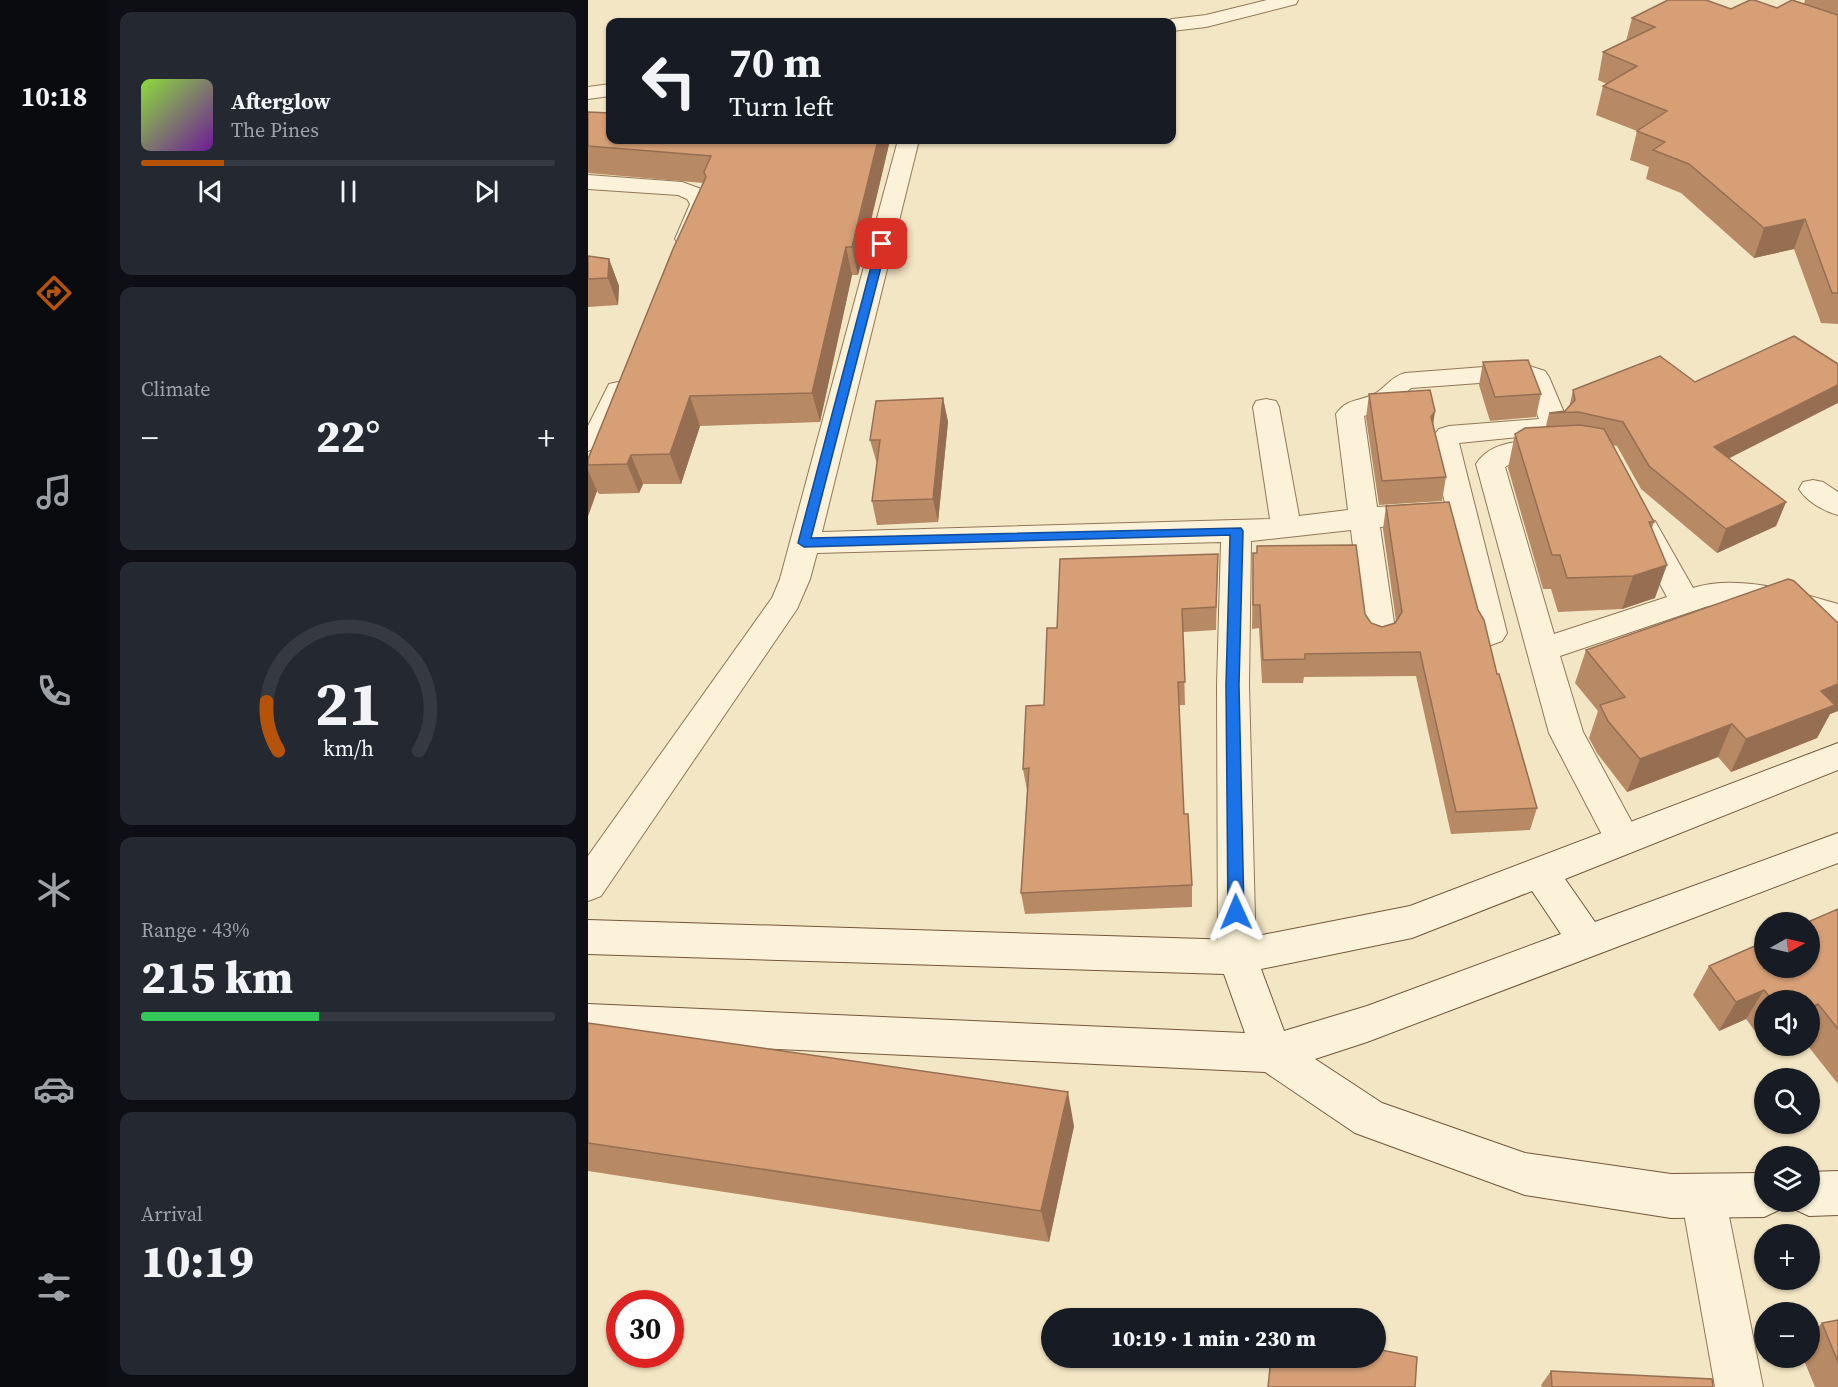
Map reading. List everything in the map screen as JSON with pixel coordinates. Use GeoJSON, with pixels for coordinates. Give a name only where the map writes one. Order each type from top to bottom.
{"type":"FeatureCollection","features":[{"type":"Feature","properties":{"kind":"street"},"geometry":{"type":"LineString","coordinates":[[1176,25],[1206,21],[1289,0]]}},
{"type":"Feature","properties":{"kind":"street"},"geometry":{"type":"LineString","coordinates":[[588,93],[606,91]]}},
{"type":"Feature","properties":{"kind":"street"},"geometry":{"type":"LineString","coordinates":[[588,885],[786,601],[795,579],[907,144]]}},
{"type":"Feature","properties":{"kind":"street"},"geometry":{"type":"LineString","coordinates":[[588,182],[682,189],[696,195],[701,204],[680,255]]}},
{"type":"Feature","properties":{"kind":"street"},"geometry":{"type":"LineString","coordinates":[[588,442],[597,436],[626,372]]}},
{"type":"Feature","properties":{"kind":"street"},"geometry":{"type":"LineString","coordinates":[[1380,636],[1350,414],[1354,409],[1384,400],[1395,386],[1405,381],[1523,372],[1536,377],[1554,422],[1548,427],[1449,435],[1444,440],[1491,633]]}},
{"type":"Feature","properties":{"kind":"street"},"geometry":{"type":"LineString","coordinates":[[1266,406],[1286,527]]}},
{"type":"Feature","properties":{"kind":"street"},"geometry":{"type":"LineString","coordinates":[[1584,450],[1572,447],[1511,451],[1490,464],[1566,733],[1623,839]]}},
{"type":"Feature","properties":{"kind":"street"},"geometry":{"type":"LineString","coordinates":[[1813,489],[1838,505]]}},
{"type":"Feature","properties":{"kind":"street"},"geometry":{"type":"LineString","coordinates":[[1634,507],[1685,602]]}},
{"type":"Feature","properties":{"kind":"street"},"geometry":{"type":"LineString","coordinates":[[804,543],[1236,531],[1365,518],[1462,512]]}},
{"type":"Feature","properties":{"kind":"street"},"geometry":{"type":"LineString","coordinates":[[1236,531],[1233,685],[1237,957],[1272,1053],[1370,1119],[1525,1173],[1671,1196],[1754,1195]]}},
{"type":"Feature","properties":{"kind":"street"},"geometry":{"type":"LineString","coordinates":[[1543,650],[1706,595],[1744,593],[1830,613]]}},
{"type":"Feature","properties":{"kind":"street"},"geometry":{"type":"LineString","coordinates":[[588,937],[1237,957],[1412,922],[1838,756]]}},
{"type":"Feature","properties":{"kind":"street"},"geometry":{"type":"LineString","coordinates":[[588,1022],[1272,1053],[1367,1024],[1838,848]]}},
{"type":"Feature","properties":{"kind":"street"},"geometry":{"type":"LineString","coordinates":[[1539,872],[1588,942]]}},
{"type":"Feature","properties":{"kind":"street"},"geometry":{"type":"LineString","coordinates":[[1820,1194],[1838,1193]]}},
{"type":"Feature","properties":{"kind":"street"},"geometry":{"type":"LineString","coordinates":[[1703,1196],[1738,1387]]}},
{"type":"Feature","properties":{"kind":"building"},"geometry":{"type":"Polygon","coordinates":[[[1668,0],[1706,0],[1731,9],[1750,0],[1777,8],[1792,0],[1838,15],[1838,293],[1832,293],[1805,219],[1764,228],[1689,164],[1653,150],[1665,142],[1637,131],[1667,111],[1603,86],[1637,66],[1603,52],[1655,27],[1632,18],[1668,0]]]}},
{"type":"Feature","properties":{"kind":"building"},"geometry":{"type":"Polygon","coordinates":[[[588,112],[606,113],[606,144],[877,144],[852,247],[846,247],[812,393],[690,396],[670,454],[631,455],[627,464],[588,465],[588,459],[673,249],[706,177],[704,172],[711,156],[588,146],[588,112]]]}},
{"type":"Feature","properties":{"kind":"building"},"geometry":{"type":"Polygon","coordinates":[[[588,256],[609,259],[608,278],[588,279],[588,256]]]}},
{"type":"Feature","properties":{"kind":"building"},"geometry":{"type":"Polygon","coordinates":[[[1794,336],[1838,364],[1838,385],[1714,447],[1786,502],[1726,529],[1649,466],[1623,422],[1578,412],[1549,413],[1565,411],[1575,400],[1573,390],[1660,356],[1695,382],[1794,336]]]}},
{"type":"Feature","properties":{"kind":"building"},"geometry":{"type":"Polygon","coordinates":[[[1528,360],[1541,394],[1495,397],[1483,362],[1528,360]]]}},
{"type":"Feature","properties":{"kind":"building"},"geometry":{"type":"Polygon","coordinates":[[[1430,390],[1435,411],[1431,417],[1446,477],[1382,481],[1369,394],[1430,390]]]}},
{"type":"Feature","properties":{"kind":"building"},"geometry":{"type":"Polygon","coordinates":[[[943,398],[933,499],[872,501],[880,440],[870,440],[876,401],[943,398]]]}},
{"type":"Feature","properties":{"kind":"building"},"geometry":{"type":"Polygon","coordinates":[[[1580,425],[1604,429],[1654,522],[1649,522],[1667,565],[1633,576],[1567,578],[1560,555],[1552,555],[1515,434],[1525,428],[1580,425]]]}},
{"type":"Feature","properties":{"kind":"building"},"geometry":{"type":"Polygon","coordinates":[[[1449,502],[1478,610],[1484,620],[1497,674],[1499,674],[1537,808],[1456,812],[1420,652],[1305,654],[1305,659],[1263,660],[1260,605],[1253,605],[1253,553],[1257,553],[1257,546],[1356,545],[1365,614],[1371,623],[1382,627],[1395,623],[1402,612],[1386,506],[1449,502]]]}},
{"type":"Feature","properties":{"kind":"building"},"geometry":{"type":"Polygon","coordinates":[[[1218,554],[1216,607],[1182,609],[1185,682],[1178,682],[1184,814],[1188,814],[1192,885],[1021,893],[1029,768],[1023,769],[1026,706],[1044,705],[1047,628],[1057,628],[1060,559],[1218,554]]]}},
{"type":"Feature","properties":{"kind":"building"},"geometry":{"type":"Polygon","coordinates":[[[1788,579],[1794,581],[1838,623],[1838,684],[1821,691],[1835,705],[1746,739],[1732,724],[1640,759],[1608,721],[1600,705],[1625,697],[1586,650],[1788,579]]]}},
{"type":"Feature","properties":{"kind":"building"},"geometry":{"type":"Polygon","coordinates":[[[1838,909],[1838,1029],[1820,1006],[1820,990],[1754,990],[1754,994],[1736,1002],[1709,966],[1754,946],[1754,978],[1820,978],[1820,917],[1838,909]]]}},
{"type":"Feature","properties":{"kind":"building"},"geometry":{"type":"Polygon","coordinates":[[[588,1023],[1068,1092],[1041,1211],[588,1143],[588,1023]]]}},
{"type":"Feature","properties":{"kind":"building"},"geometry":{"type":"Polygon","coordinates":[[[1838,1320],[1838,1362],[1822,1323],[1838,1320]]]}},
{"type":"Feature","properties":{"kind":"building"},"geometry":{"type":"Polygon","coordinates":[[[1386,1351],[1417,1357],[1415,1387],[1268,1387],[1270,1368],[1386,1368],[1386,1351]]]}},
{"type":"Feature","properties":{"kind":"building"},"geometry":{"type":"Polygon","coordinates":[[[1551,1371],[1712,1379],[1713,1387],[1552,1387],[1551,1371]]]}},
{"type":"Feature","properties":{"kind":"route"},"geometry":{"type":"LineString","coordinates":[[882,244],[804,543],[1236,531],[1233,685],[1236,912]]}}]}
